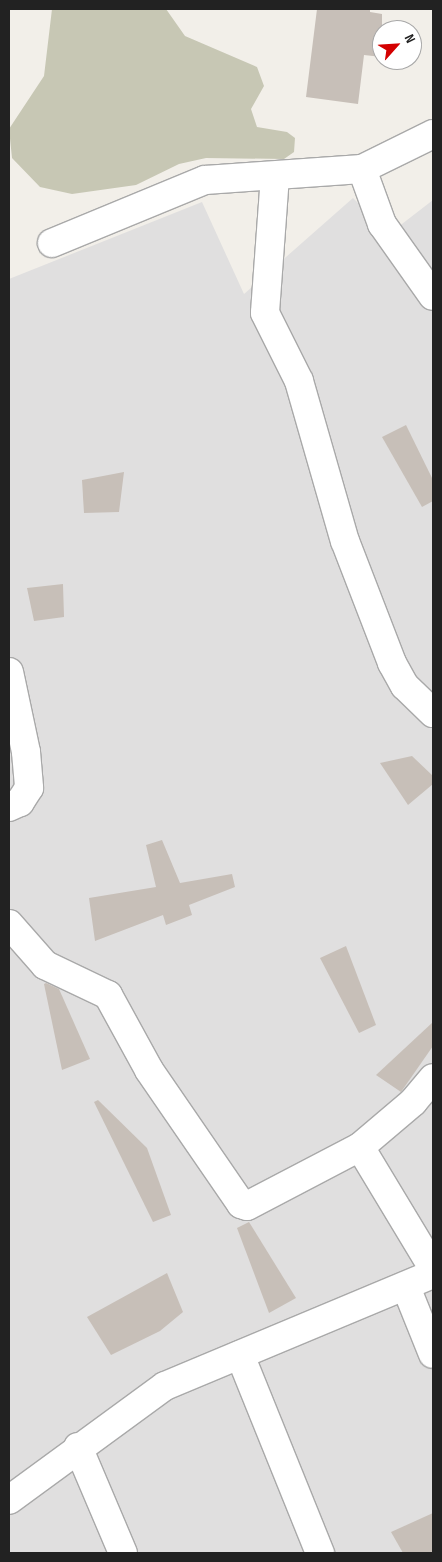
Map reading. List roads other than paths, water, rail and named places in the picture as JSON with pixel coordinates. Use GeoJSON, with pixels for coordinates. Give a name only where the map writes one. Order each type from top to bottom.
{"type":"FeatureCollection","features":[{"type":"Feature","properties":{"kind":"street"},"geometry":{"type":"LineString","coordinates":[[52,242],[205,180],[362,169],[433,134]]}},
{"type":"Feature","properties":{"kind":"street"},"geometry":{"type":"LineString","coordinates":[[362,169],[382,224],[433,296]]}},
{"type":"Feature","properties":{"kind":"street"},"geometry":{"type":"LineString","coordinates":[[275,176],[265,313],[298,381],[345,541],[392,663],[405,686],[433,713]]}},
{"type":"Feature","properties":{"kind":"street"},"geometry":{"type":"LineString","coordinates":[[9,672],[26,752],[28,788],[20,802],[9,806]]}},
{"type":"Feature","properties":{"kind":"street"},"geometry":{"type":"LineString","coordinates":[[9,924],[45,965],[108,995],[149,1070],[241,1204],[252,1204],[360,1148],[413,1102],[433,1078]]}},
{"type":"Feature","properties":{"kind":"street"},"geometry":{"type":"LineString","coordinates":[[360,1148],[433,1268]]}},
{"type":"Feature","properties":{"kind":"street"},"geometry":{"type":"LineString","coordinates":[[11,1492],[164,1386],[406,1287],[433,1274]]}},
{"type":"Feature","properties":{"kind":"street"},"geometry":{"type":"LineString","coordinates":[[406,1287],[433,1354]]}},
{"type":"Feature","properties":{"kind":"street"},"geometry":{"type":"LineString","coordinates":[[240,1355],[320,1553]]}},
{"type":"Feature","properties":{"kind":"street"},"geometry":{"type":"LineString","coordinates":[[78,1447],[123,1553]]}}]}
